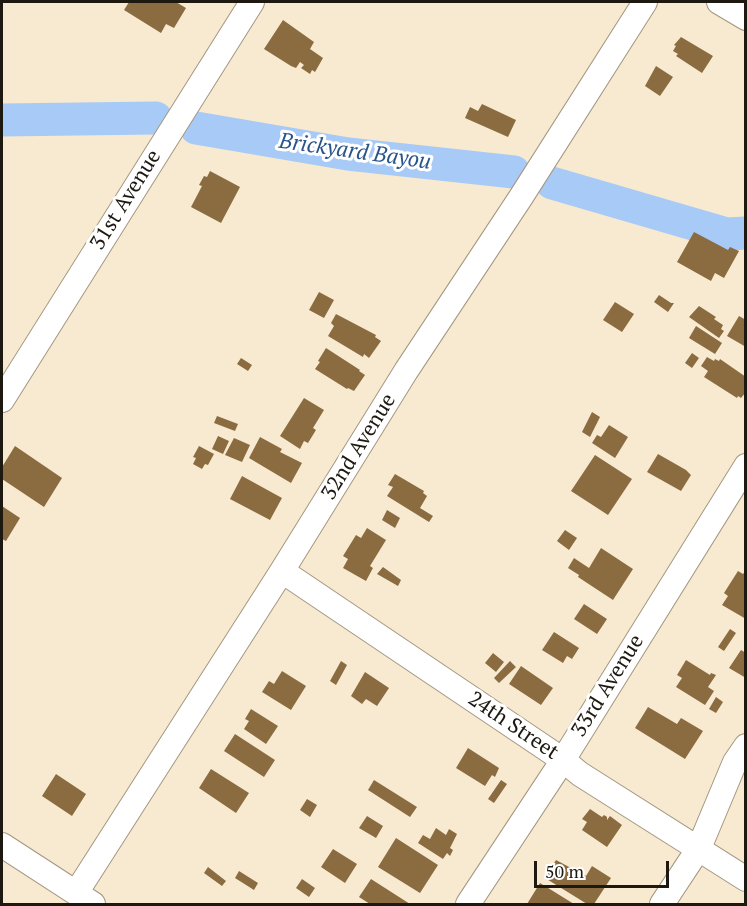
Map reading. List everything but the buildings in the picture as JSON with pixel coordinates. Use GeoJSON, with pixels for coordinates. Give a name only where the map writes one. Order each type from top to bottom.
{"type":"FeatureCollection","features":[{"type":"Feature","properties":{"kind":"street","name":"31st Avenue"},"geometry":{"type":"LineString","coordinates":[[2,400],[252,2]]}},
{"type":"Feature","properties":{"kind":"street","name":"32nd Avenue"},"geometry":{"type":"LineString","coordinates":[[85,899],[282,571],[406,371],[521,197],[645,2]]}},
{"type":"Feature","properties":{"kind":"street"},"geometry":{"type":"LineString","coordinates":[[719,2],[746,18]]}},
{"type":"Feature","properties":{"kind":"street","name":"33rd Avenue"},"geometry":{"type":"LineString","coordinates":[[468,904],[563,760],[746,466]]}},
{"type":"Feature","properties":{"kind":"street","name":"24th Street"},"geometry":{"type":"LineString","coordinates":[[282,571],[563,760],[580,774],[746,879]]}},
{"type":"Feature","properties":{"kind":"street"},"geometry":{"type":"LineString","coordinates":[[662,904],[699,848],[735,762],[746,746]]}},
{"type":"Feature","properties":{"kind":"street"},"geometry":{"type":"LineString","coordinates":[[2,845],[85,899]]}},
{"type":"Feature","properties":{"kind":"waterway","name":"Brickyard Bayou"},"geometry":{"type":"LineString","coordinates":[[2,120],[156,118]]}},
{"type":"Feature","properties":{"kind":"waterway","name":"Brickyard Bayou"},"geometry":{"type":"LineString","coordinates":[[196,128],[348,154],[514,172]]}},
{"type":"Feature","properties":{"kind":"waterway","name":"Brickyard Bayou"},"geometry":{"type":"LineString","coordinates":[[552,183],[727,234],[746,233]]}}]}
